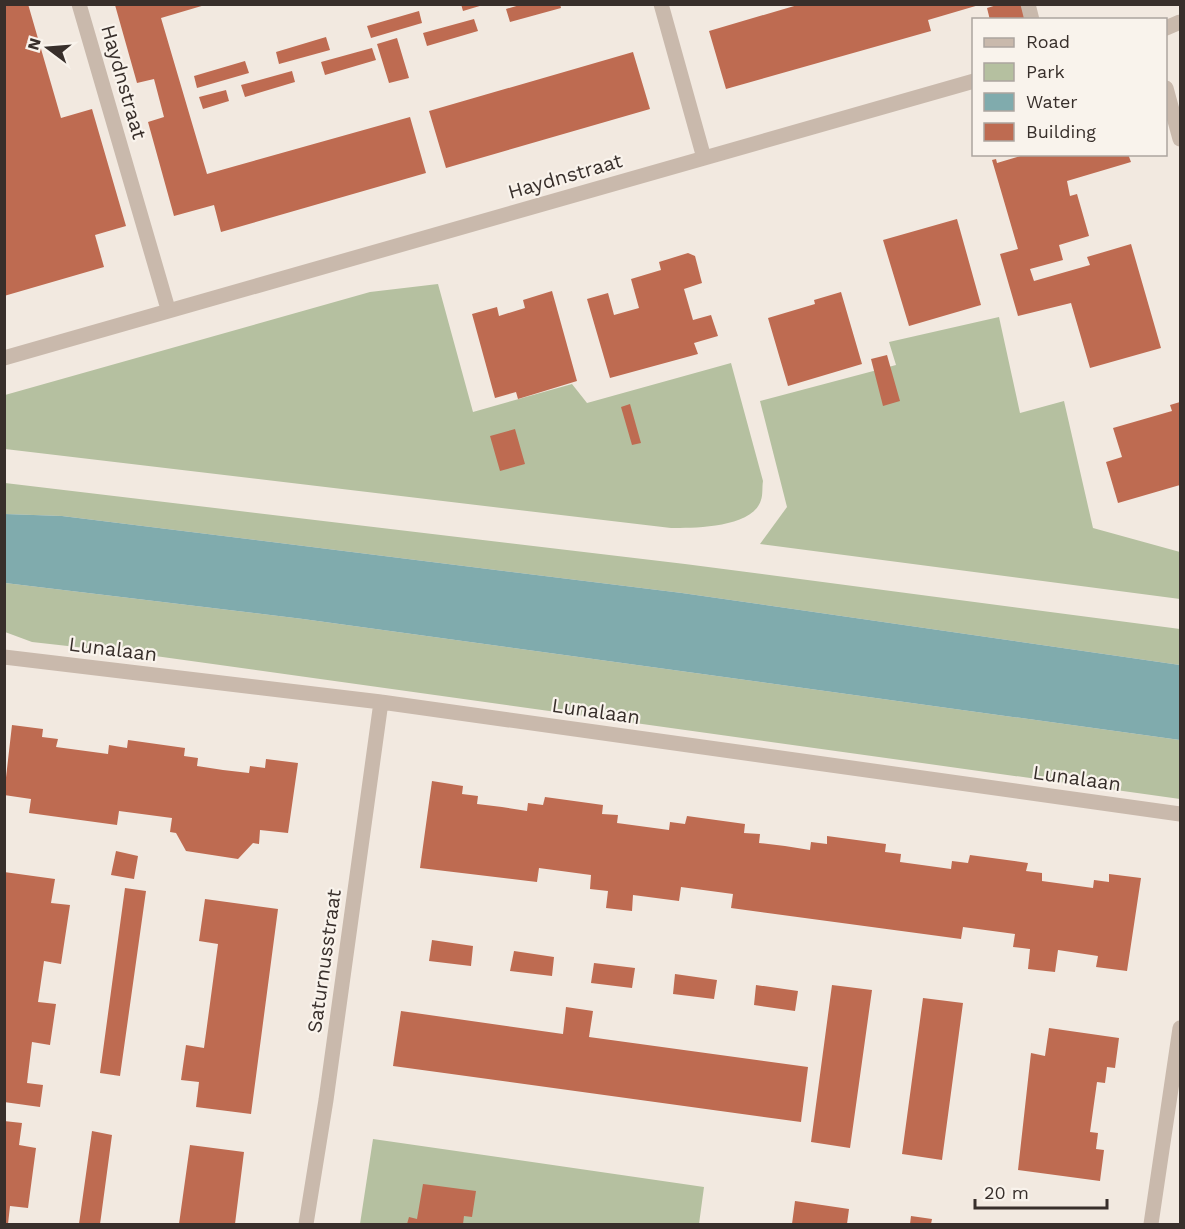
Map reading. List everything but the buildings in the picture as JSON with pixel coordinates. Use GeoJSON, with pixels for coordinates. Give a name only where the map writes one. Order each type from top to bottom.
{"type":"FeatureCollection","features":[{"type":"Feature","properties":{"kind":"street","name":"Haydnstraat"},"geometry":{"type":"LineString","coordinates":[[79,4],[168,309]]}},
{"type":"Feature","properties":{"kind":"street"},"geometry":{"type":"LineString","coordinates":[[662,4],[704,158]]}},
{"type":"Feature","properties":{"kind":"street","name":"Haydnstraat"},"geometry":{"type":"LineString","coordinates":[[4,358],[168,309],[972,82]]}},
{"type":"Feature","properties":{"kind":"street"},"geometry":{"type":"LineString","coordinates":[[1167,92],[1180,139]]}},
{"type":"Feature","properties":{"kind":"street","name":"Lunalaan"},"geometry":{"type":"LineString","coordinates":[[4,657],[381,702],[1180,814]]}},
{"type":"Feature","properties":{"kind":"street","name":"Saturnusstraat"},"geometry":{"type":"LineString","coordinates":[[306,1224],[326,1100],[381,702]]}},
{"type":"Feature","properties":{"kind":"street"},"geometry":{"type":"LineString","coordinates":[[1151,1224],[1178,1067],[1180,1028]]}},
{"type":"Feature","properties":{"kind":"green space"},"geometry":{"type":"Polygon","coordinates":[[[438,284],[473,412],[572,384],[587,403],[731,363],[763,481],[762,498],[756,509],[747,516],[722,524],[707,527],[671,528],[5,449],[5,395],[370,292],[438,284]]]}},
{"type":"Feature","properties":{"kind":"green space"},"geometry":{"type":"Polygon","coordinates":[[[999,317],[1020,413],[1064,401],[1093,528],[1180,552],[1180,599],[760,544],[787,507],[760,401],[896,365],[889,342],[999,317]]]}},
{"type":"Feature","properties":{"kind":"green space"},"geometry":{"type":"Polygon","coordinates":[[[5,483],[685,564],[1180,629],[1180,665],[682,593],[62,516],[5,514],[5,483]]]}},
{"type":"Feature","properties":{"kind":"green space"},"geometry":{"type":"Polygon","coordinates":[[[5,583],[303,619],[1180,740],[1180,799],[148,655],[32,642],[5,632],[5,583]]]}},
{"type":"Feature","properties":{"kind":"green space"},"geometry":{"type":"Polygon","coordinates":[[[373,1139],[704,1187],[699,1224],[360,1224],[373,1139]]]}},
{"type":"Feature","properties":{"kind":"water"},"geometry":{"type":"Polygon","coordinates":[[[5,514],[62,516],[682,593],[1180,665],[1180,740],[303,619],[5,583],[5,514]]]}}]}
